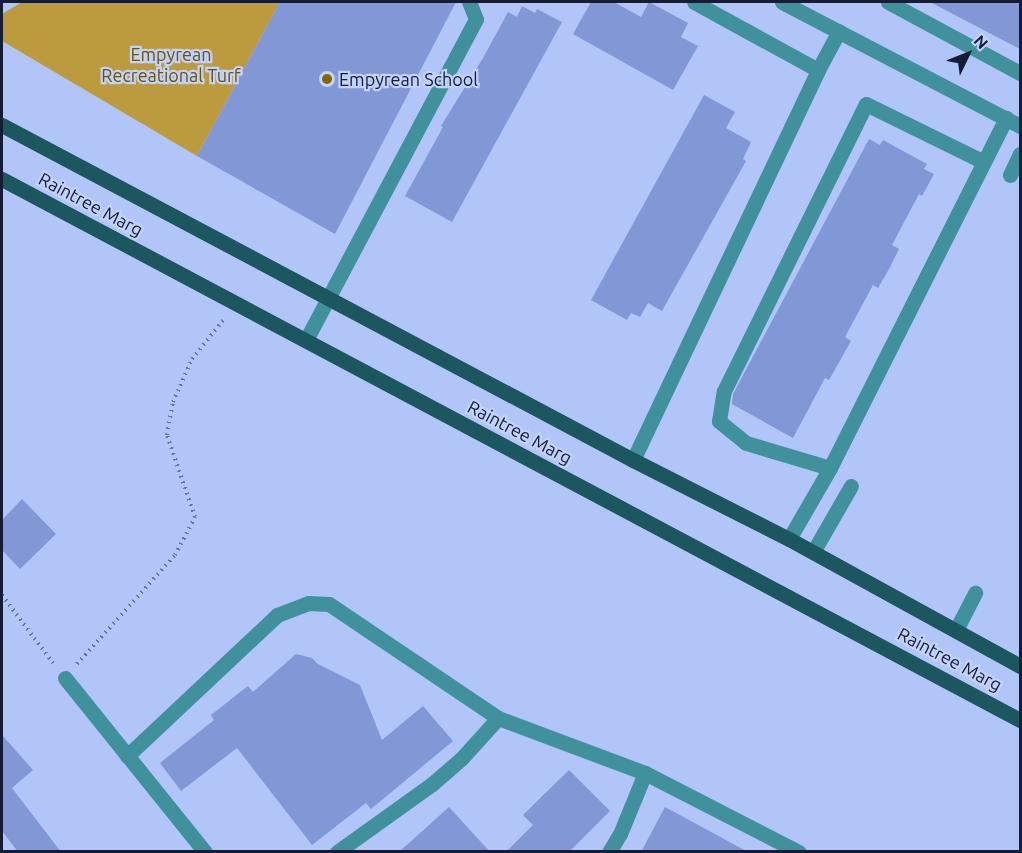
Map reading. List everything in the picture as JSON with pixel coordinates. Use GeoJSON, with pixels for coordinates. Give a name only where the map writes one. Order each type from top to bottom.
{"type":"FeatureCollection","features":[{"type":"Feature","properties":{"kind":"main road","name":"Raintree Marg"},"geometry":{"type":"LineString","coordinates":[[2,125],[633,460],[789,539],[1020,666]]}},
{"type":"Feature","properties":{"kind":"main road","name":"Raintree Marg"},"geometry":{"type":"LineString","coordinates":[[2,179],[1020,720]]}},
{"type":"Feature","properties":{"kind":"street"},"geometry":{"type":"LineString","coordinates":[[306,340],[476,20],[469,2]]}},
{"type":"Feature","properties":{"kind":"street"},"geometry":{"type":"LineString","coordinates":[[694,2],[818,70]]}},
{"type":"Feature","properties":{"kind":"street"},"geometry":{"type":"LineString","coordinates":[[782,2],[1020,126]]}},
{"type":"Feature","properties":{"kind":"street"},"geometry":{"type":"LineString","coordinates":[[888,2],[1020,73]]}},
{"type":"Feature","properties":{"kind":"street"},"geometry":{"type":"LineString","coordinates":[[633,460],[818,70],[839,31]]}},
{"type":"Feature","properties":{"kind":"street"},"geometry":{"type":"LineString","coordinates":[[830,468],[746,443],[719,421],[724,391],[866,104],[984,162]]}},
{"type":"Feature","properties":{"kind":"street"},"geometry":{"type":"LineString","coordinates":[[789,539],[830,468],[1006,118]]}},
{"type":"Feature","properties":{"kind":"street"},"geometry":{"type":"LineString","coordinates":[[1010,175],[1020,154]]}},
{"type":"Feature","properties":{"kind":"street"},"geometry":{"type":"LineString","coordinates":[[813,552],[851,486]]}},
{"type":"Feature","properties":{"kind":"street"},"geometry":{"type":"LineString","coordinates":[[956,630],[975,592]]}},
{"type":"Feature","properties":{"kind":"street"},"geometry":{"type":"LineString","coordinates":[[127,756],[270,620],[290,608],[308,603],[329,604],[498,718],[645,773],[799,852]]}},
{"type":"Feature","properties":{"kind":"street"},"geometry":{"type":"LineString","coordinates":[[65,678],[205,852]]}},
{"type":"Feature","properties":{"kind":"street"},"geometry":{"type":"LineString","coordinates":[[337,852],[432,784],[461,759],[498,718]]}},
{"type":"Feature","properties":{"kind":"street"},"geometry":{"type":"LineString","coordinates":[[609,852],[620,834],[645,773]]}},
{"type":"Feature","properties":{"kind":"path"},"geometry":{"type":"LineString","coordinates":[[2,595],[65,678],[175,555],[195,517],[167,435],[173,402],[192,359],[237,303]]}},
{"type":"Feature","properties":{"kind":"green space","name":"Empyrean Recreational Turf"},"geometry":{"type":"Polygon","coordinates":[[[22,2],[280,2],[197,156],[2,41],[2,14],[22,2]]]}},
{"type":"Feature","properties":{"kind":"building","name":"Empyrean School"},"geometry":{"type":"Polygon","coordinates":[[[280,2],[456,2],[335,234],[197,156],[280,2]]]}},
{"type":"Feature","properties":{"kind":"building"},"geometry":{"type":"Polygon","coordinates":[[[591,2],[614,2],[641,17],[649,2],[688,23],[681,37],[698,46],[673,90],[573,34],[591,2]]]}},
{"type":"Feature","properties":{"kind":"building"},"geometry":{"type":"Polygon","coordinates":[[[930,2],[1020,2],[1020,49],[930,2]]]}},
{"type":"Feature","properties":{"kind":"building"},"geometry":{"type":"Polygon","coordinates":[[[522,6],[535,13],[537,9],[562,22],[452,222],[405,196],[443,127],[441,126],[508,12],[517,17],[522,6]]]}},
{"type":"Feature","properties":{"kind":"building"},"geometry":{"type":"Polygon","coordinates":[[[704,95],[735,112],[726,128],[751,142],[743,159],[746,161],[662,311],[648,303],[640,317],[631,313],[627,320],[591,300],[704,95]]]}},
{"type":"Feature","properties":{"kind":"building"},"geometry":{"type":"Polygon","coordinates":[[[869,139],[880,145],[883,140],[927,164],[924,169],[934,174],[922,196],[919,194],[892,245],[899,249],[889,269],[878,288],[873,285],[845,337],[851,341],[829,380],[825,378],[793,438],[732,404],[733,394],[869,139]]]}},
{"type":"Feature","properties":{"kind":"building"},"geometry":{"type":"Polygon","coordinates":[[[22,499],[56,534],[20,569],[2,550],[2,520],[22,499]]]}},
{"type":"Feature","properties":{"kind":"building"},"geometry":{"type":"Polygon","coordinates":[[[296,654],[312,658],[318,664],[360,685],[382,740],[423,706],[453,741],[371,809],[366,803],[312,845],[237,748],[181,791],[160,763],[214,720],[211,715],[248,686],[253,692],[296,654]]]}},
{"type":"Feature","properties":{"kind":"building"},"geometry":{"type":"Polygon","coordinates":[[[2,735],[33,770],[12,788],[61,852],[18,852],[2,831],[2,735]]]}},
{"type":"Feature","properties":{"kind":"building"},"geometry":{"type":"Polygon","coordinates":[[[569,770],[610,811],[569,852],[506,852],[533,825],[523,815],[569,770]]]}},
{"type":"Feature","properties":{"kind":"building"},"geometry":{"type":"Polygon","coordinates":[[[449,807],[490,852],[399,852],[449,807]]]}},
{"type":"Feature","properties":{"kind":"building"},"geometry":{"type":"Polygon","coordinates":[[[665,807],[748,852],[641,852],[665,807]]]}},
{"type":"Feature","properties":{"kind":"place","name":"Empyrean School"},"geometry":{"type":"Point","coordinates":[327,79]}}]}
